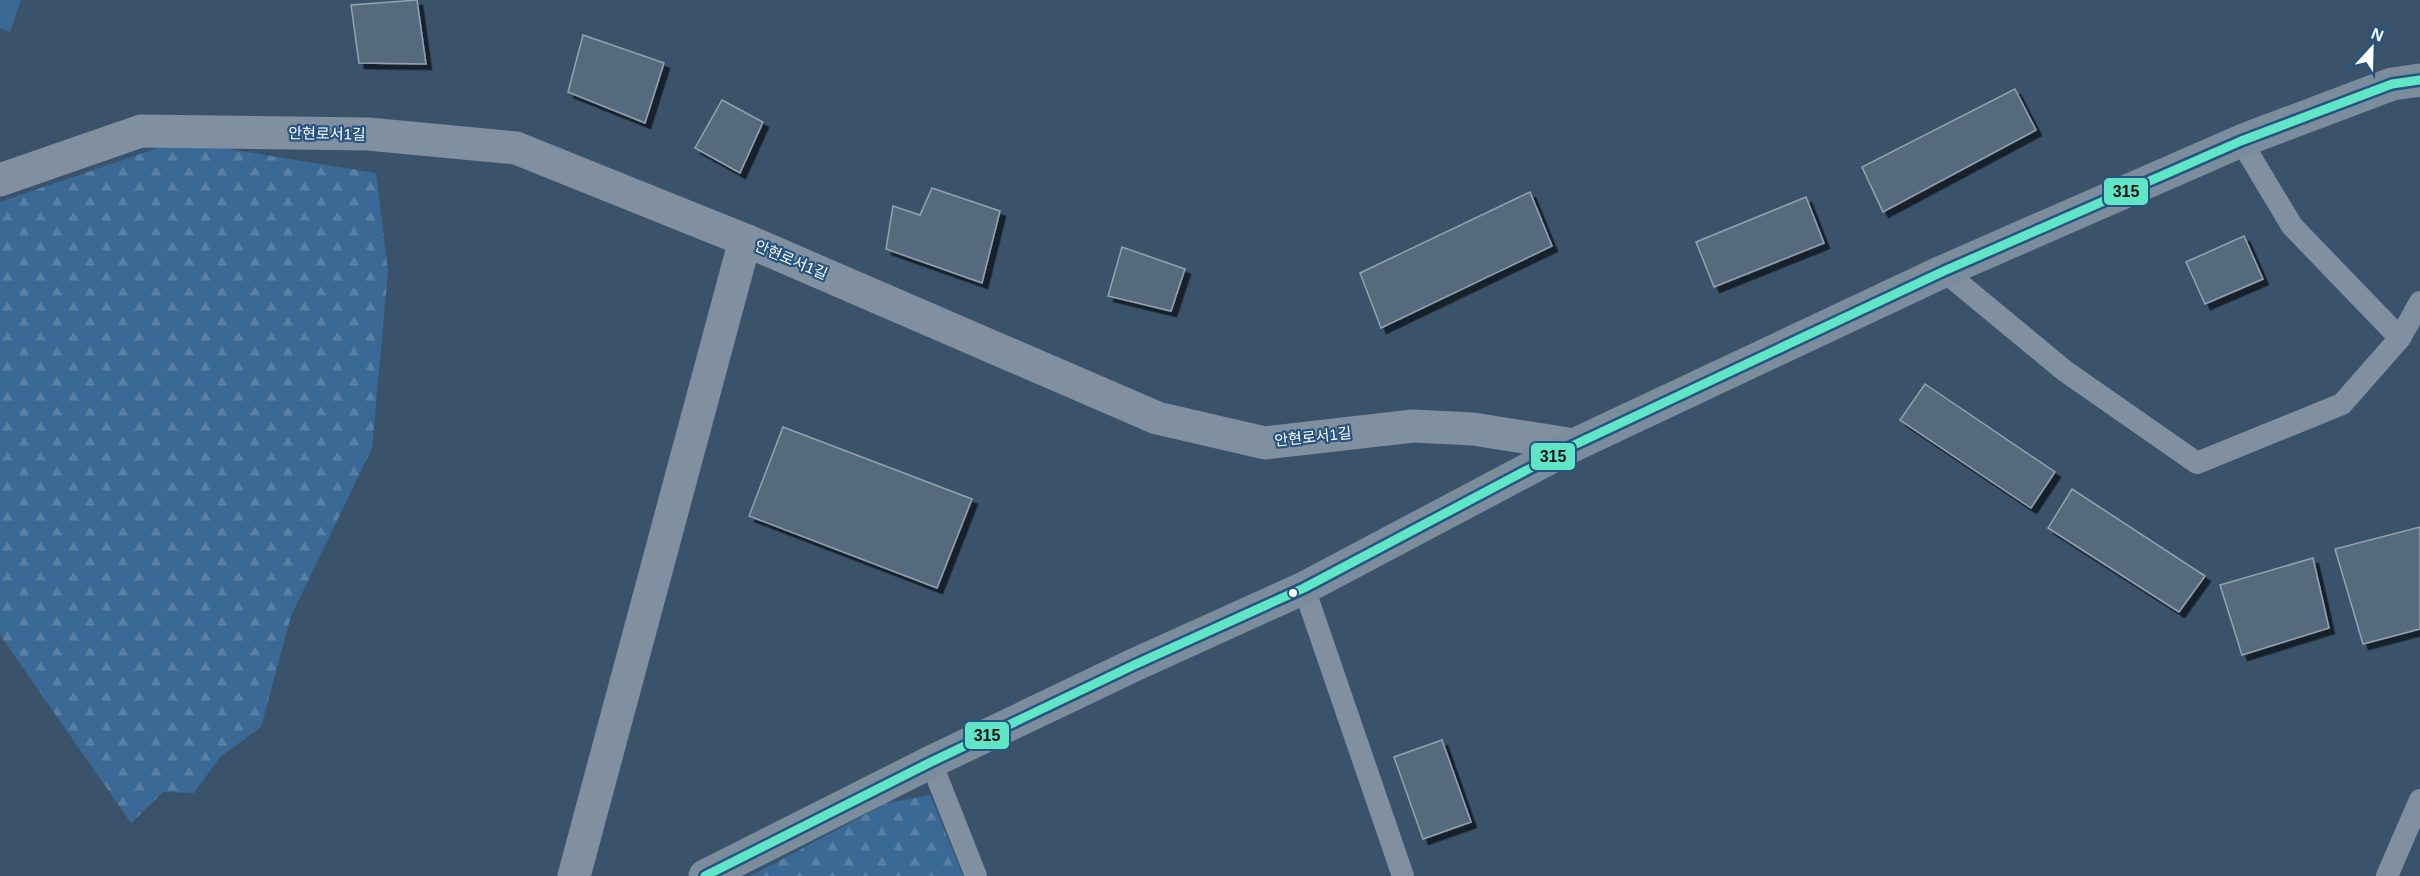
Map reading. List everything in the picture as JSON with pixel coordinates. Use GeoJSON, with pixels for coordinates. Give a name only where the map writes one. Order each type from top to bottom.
{"type":"FeatureCollection","features":[{"type":"Feature","properties":{"kind":"main road"},"geometry":{"type":"LineString","coordinates":[[705,876],[931,762],[1134,665],[1304,588],[1574,445],[1944,272],[2241,141],[2392,84],[2420,80]]}},
{"type":"Feature","properties":{"kind":"street","name":"안현로서1길"},"geometry":{"type":"LineString","coordinates":[[0,180],[141,131],[368,134],[516,148],[745,240],[1157,418],[1265,443],[1413,426],[1473,429],[1574,445]]}},
{"type":"Feature","properties":{"kind":"street"},"geometry":{"type":"LineString","coordinates":[[574,876],[745,240]]}},
{"type":"Feature","properties":{"kind":"lane"},"geometry":{"type":"LineString","coordinates":[[2241,141],[2292,226],[2400,338]]}},
{"type":"Feature","properties":{"kind":"lane"},"geometry":{"type":"LineString","coordinates":[[1944,272],[2065,371],[2197,463],[2342,404],[2400,338],[2420,302]]}},
{"type":"Feature","properties":{"kind":"lane"},"geometry":{"type":"LineString","coordinates":[[1304,588],[1403,876]]}},
{"type":"Feature","properties":{"kind":"lane"},"geometry":{"type":"LineString","coordinates":[[931,762],[976,876]]}},
{"type":"Feature","properties":{"kind":"lane"},"geometry":{"type":"LineString","coordinates":[[2388,876],[2420,800]]}},
{"type":"Feature","properties":{"kind":"green space"},"geometry":{"type":"Polygon","coordinates":[[[0,0],[21,0],[10,32],[0,28],[0,0]]]}},
{"type":"Feature","properties":{"kind":"green space"},"geometry":{"type":"Polygon","coordinates":[[[178,141],[376,173],[388,271],[372,448],[291,616],[261,727],[220,757],[194,793],[163,792],[131,823],[0,635],[0,202],[178,141]]]}},
{"type":"Feature","properties":{"kind":"green space"},"geometry":{"type":"Polygon","coordinates":[[[930,795],[963,876],[751,876],[887,803],[930,795]]]}},
{"type":"Feature","properties":{"kind":"building"},"geometry":{"type":"Polygon","coordinates":[[[417,0],[426,64],[359,63],[351,5],[417,0]]]}},
{"type":"Feature","properties":{"kind":"building"},"geometry":{"type":"Polygon","coordinates":[[[583,35],[664,63],[645,123],[568,92],[583,35]]]}},
{"type":"Feature","properties":{"kind":"building"},"geometry":{"type":"Polygon","coordinates":[[[2015,89],[2036,130],[1883,212],[1862,167],[2015,89]]]}},
{"type":"Feature","properties":{"kind":"building"},"geometry":{"type":"Polygon","coordinates":[[[722,100],[763,122],[740,173],[695,148],[722,100]]]}},
{"type":"Feature","properties":{"kind":"building"},"geometry":{"type":"Polygon","coordinates":[[[932,188],[1000,211],[982,283],[886,249],[893,206],[920,215],[932,188]]]}},
{"type":"Feature","properties":{"kind":"building"},"geometry":{"type":"Polygon","coordinates":[[[1530,192],[1552,246],[1381,328],[1360,273],[1530,192]]]}},
{"type":"Feature","properties":{"kind":"building"},"geometry":{"type":"Polygon","coordinates":[[[1806,197],[1824,243],[1714,287],[1696,242],[1806,197]]]}},
{"type":"Feature","properties":{"kind":"building"},"geometry":{"type":"Polygon","coordinates":[[[2244,236],[2263,279],[2205,304],[2186,262],[2244,236]]]}},
{"type":"Feature","properties":{"kind":"building"},"geometry":{"type":"Polygon","coordinates":[[[1122,247],[1185,269],[1171,311],[1108,296],[1122,247]]]}},
{"type":"Feature","properties":{"kind":"building"},"geometry":{"type":"Polygon","coordinates":[[[1925,384],[2055,472],[2031,508],[1900,420],[1925,384]]]}},
{"type":"Feature","properties":{"kind":"building"},"geometry":{"type":"Polygon","coordinates":[[[783,427],[972,499],[937,588],[749,516],[783,427]]]}},
{"type":"Feature","properties":{"kind":"building"},"geometry":{"type":"Polygon","coordinates":[[[2072,489],[2205,576],[2179,612],[2048,528],[2072,489]]]}},
{"type":"Feature","properties":{"kind":"building"},"geometry":{"type":"Polygon","coordinates":[[[2420,527],[2420,629],[2363,644],[2335,549],[2420,527]]]}},
{"type":"Feature","properties":{"kind":"building"},"geometry":{"type":"Polygon","coordinates":[[[2313,558],[2329,628],[2242,655],[2220,585],[2313,558]]]}},
{"type":"Feature","properties":{"kind":"building"},"geometry":{"type":"Polygon","coordinates":[[[1442,740],[1471,822],[1423,839],[1394,757],[1442,740]]]}},
{"type":"Feature","properties":{"kind":"transit line","name":"315"},"geometry":{"type":"LineString","coordinates":[[705,876],[931,762],[1134,665],[1304,588],[1574,445],[1944,271],[2241,141],[2392,84],[2420,80]]}}]}
